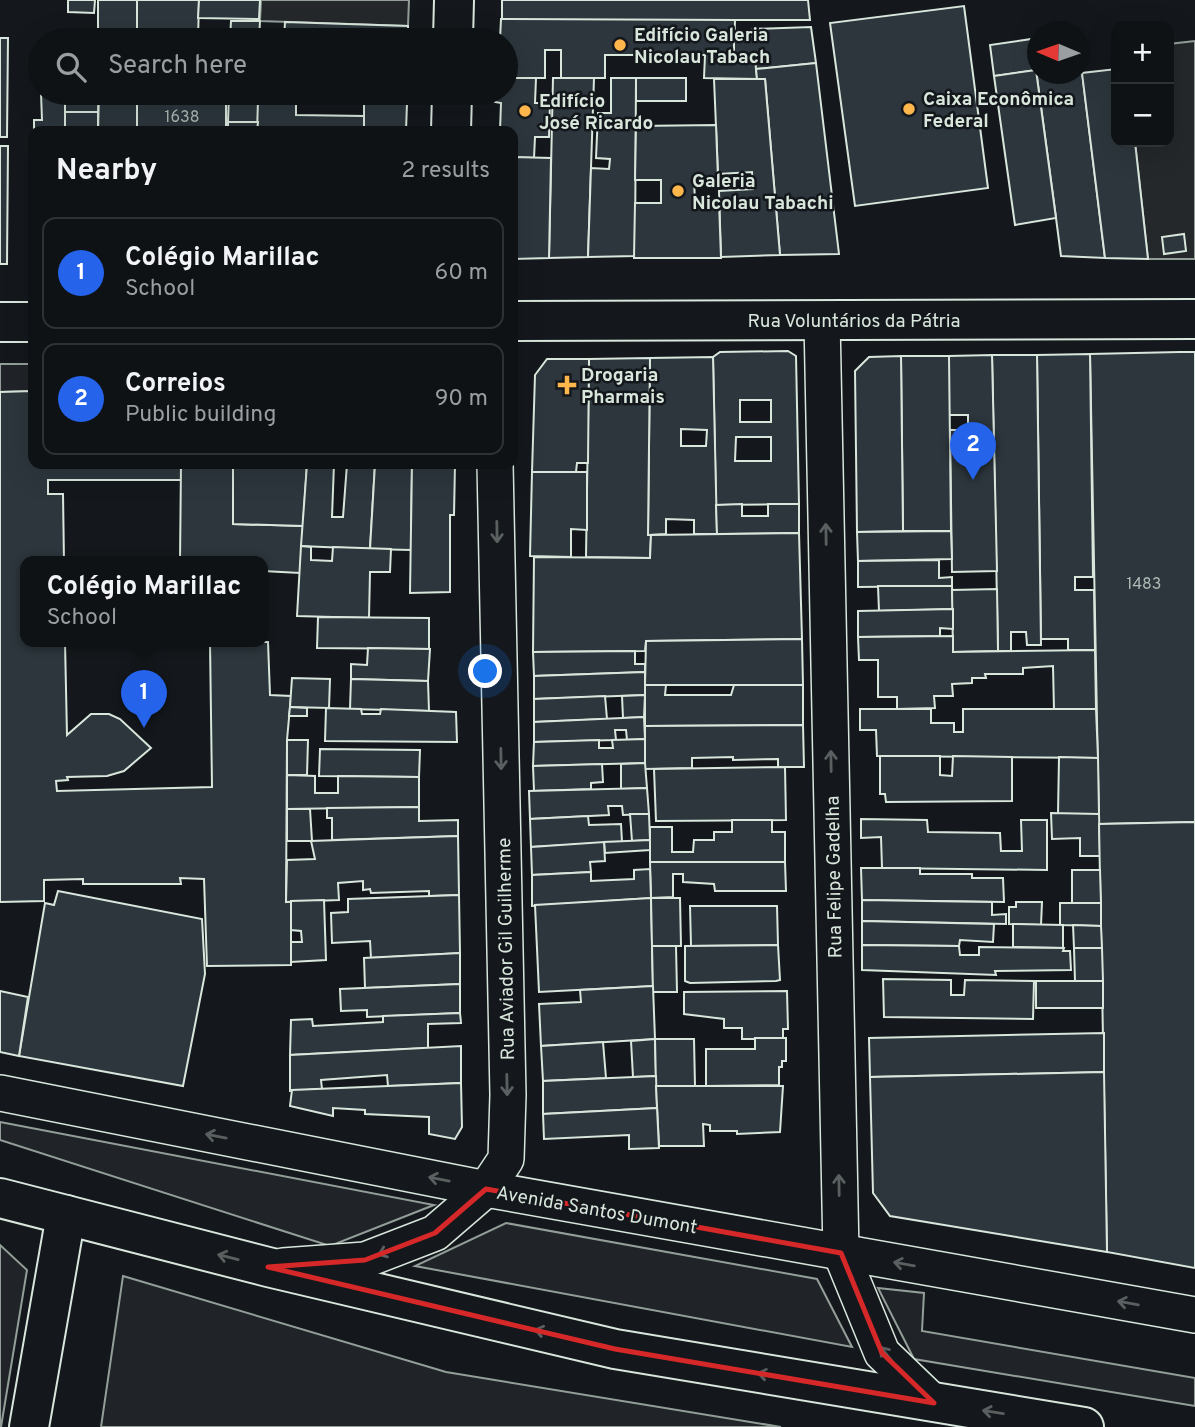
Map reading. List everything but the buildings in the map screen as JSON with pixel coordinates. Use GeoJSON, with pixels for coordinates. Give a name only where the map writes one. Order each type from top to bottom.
{"type":"FeatureCollection","features":[{"type":"Feature","properties":{"kind":"main road"},"geometry":{"type":"LineString","coordinates":[[453,28],[454,0]]}},
{"type":"Feature","properties":{"kind":"main road"},"geometry":{"type":"LineString","coordinates":[[451,126],[452,105]]}},
{"type":"Feature","properties":{"kind":"main road","name":"Rua Voluntários da Pátria"},"geometry":{"type":"LineString","coordinates":[[518,321],[1195,319]]}},
{"type":"Feature","properties":{"kind":"main road"},"geometry":{"type":"LineString","coordinates":[[0,322],[28,322]]}},
{"type":"Feature","properties":{"kind":"main road"},"geometry":{"type":"LineString","coordinates":[[0,1198],[268,1267],[615,1349],[1084,1427]]}},
{"type":"Feature","properties":{"kind":"main road"},"geometry":{"type":"LineString","coordinates":[[29,1427],[66,1215]]}},
{"type":"Feature","properties":{"kind":"street","name":"Rua Felipe Gadelha"},"geometry":{"type":"LineString","coordinates":[[822,320],[841,1253],[882,1353],[934,1403]]}},
{"type":"Feature","properties":{"kind":"street","name":"Rua Aviador Gil Guilherme"},"geometry":{"type":"LineString","coordinates":[[268,1267],[365,1260],[435,1233],[486,1189],[506,1159],[508,1109],[495,469]]}},
{"type":"Feature","properties":{"kind":"street","name":"Avenida Santos Dumont"},"geometry":{"type":"LineString","coordinates":[[0,1093],[486,1189],[1195,1315]]}},
{"type":"Feature","properties":{"kind":"highlighted area"},"geometry":{"type":"Polygon","coordinates":[[[486,1189],[841,1253],[882,1353],[934,1403],[615,1349],[268,1267],[365,1260],[435,1233],[486,1189]]]}},
{"type":"Feature","properties":{"kind":"shaded area"},"geometry":{"type":"Polygon","coordinates":[[[261,0],[409,0],[408,26],[260,21],[261,0]]]}},
{"type":"Feature","properties":{"kind":"shaded area"},"geometry":{"type":"Polygon","coordinates":[[[1195,41],[1195,259],[1148,259],[1136,147],[1174,147],[1174,43],[1195,41]]]}},
{"type":"Feature","properties":{"kind":"shaded area"},"geometry":{"type":"Polygon","coordinates":[[[0,364],[28,364],[28,391],[0,392],[0,364]]]}},
{"type":"Feature","properties":{"kind":"shaded area"},"geometry":{"type":"Polygon","coordinates":[[[0,1122],[434,1205],[330,1246],[0,1140],[0,1122]]]}},
{"type":"Feature","properties":{"kind":"shaded area"},"geometry":{"type":"Polygon","coordinates":[[[506,1223],[817,1279],[852,1347],[415,1266],[506,1223]]]}},
{"type":"Feature","properties":{"kind":"shaded area"},"geometry":{"type":"Polygon","coordinates":[[[0,1245],[27,1270],[1,1427],[0,1427],[0,1245]]]}},
{"type":"Feature","properties":{"kind":"shaded area"},"geometry":{"type":"Polygon","coordinates":[[[123,1276],[446,1372],[781,1427],[101,1427],[123,1276]]]}},
{"type":"Feature","properties":{"kind":"shaded area"},"geometry":{"type":"Polygon","coordinates":[[[878,1288],[924,1293],[922,1331],[1195,1378],[1195,1406],[914,1359],[878,1288]]]}},
{"type":"Feature","properties":{"kind":"place","name":"Edifício Galeria Nicolau Tabach"},"geometry":{"type":"Point","coordinates":[620,45]}},
{"type":"Feature","properties":{"kind":"place","name":"Caixa Econômica Federal"},"geometry":{"type":"Point","coordinates":[909,109]}},
{"type":"Feature","properties":{"kind":"place","name":"Edifício José Ricardo"},"geometry":{"type":"Point","coordinates":[525,111]}},
{"type":"Feature","properties":{"kind":"place","name":"Galeria Nicolau Tabachi"},"geometry":{"type":"Point","coordinates":[678,191]}},
{"type":"Feature","properties":{"kind":"place","name":"Drogaria Pharmais"},"geometry":{"type":"Point","coordinates":[567,385]}},
{"type":"Feature","properties":{"kind":"place","name":"Correios"},"geometry":{"type":"Point","coordinates":[973,480]}},
{"type":"Feature","properties":{"kind":"place","name":"Colégio Marillac"},"geometry":{"type":"Point","coordinates":[144,728]}}]}
